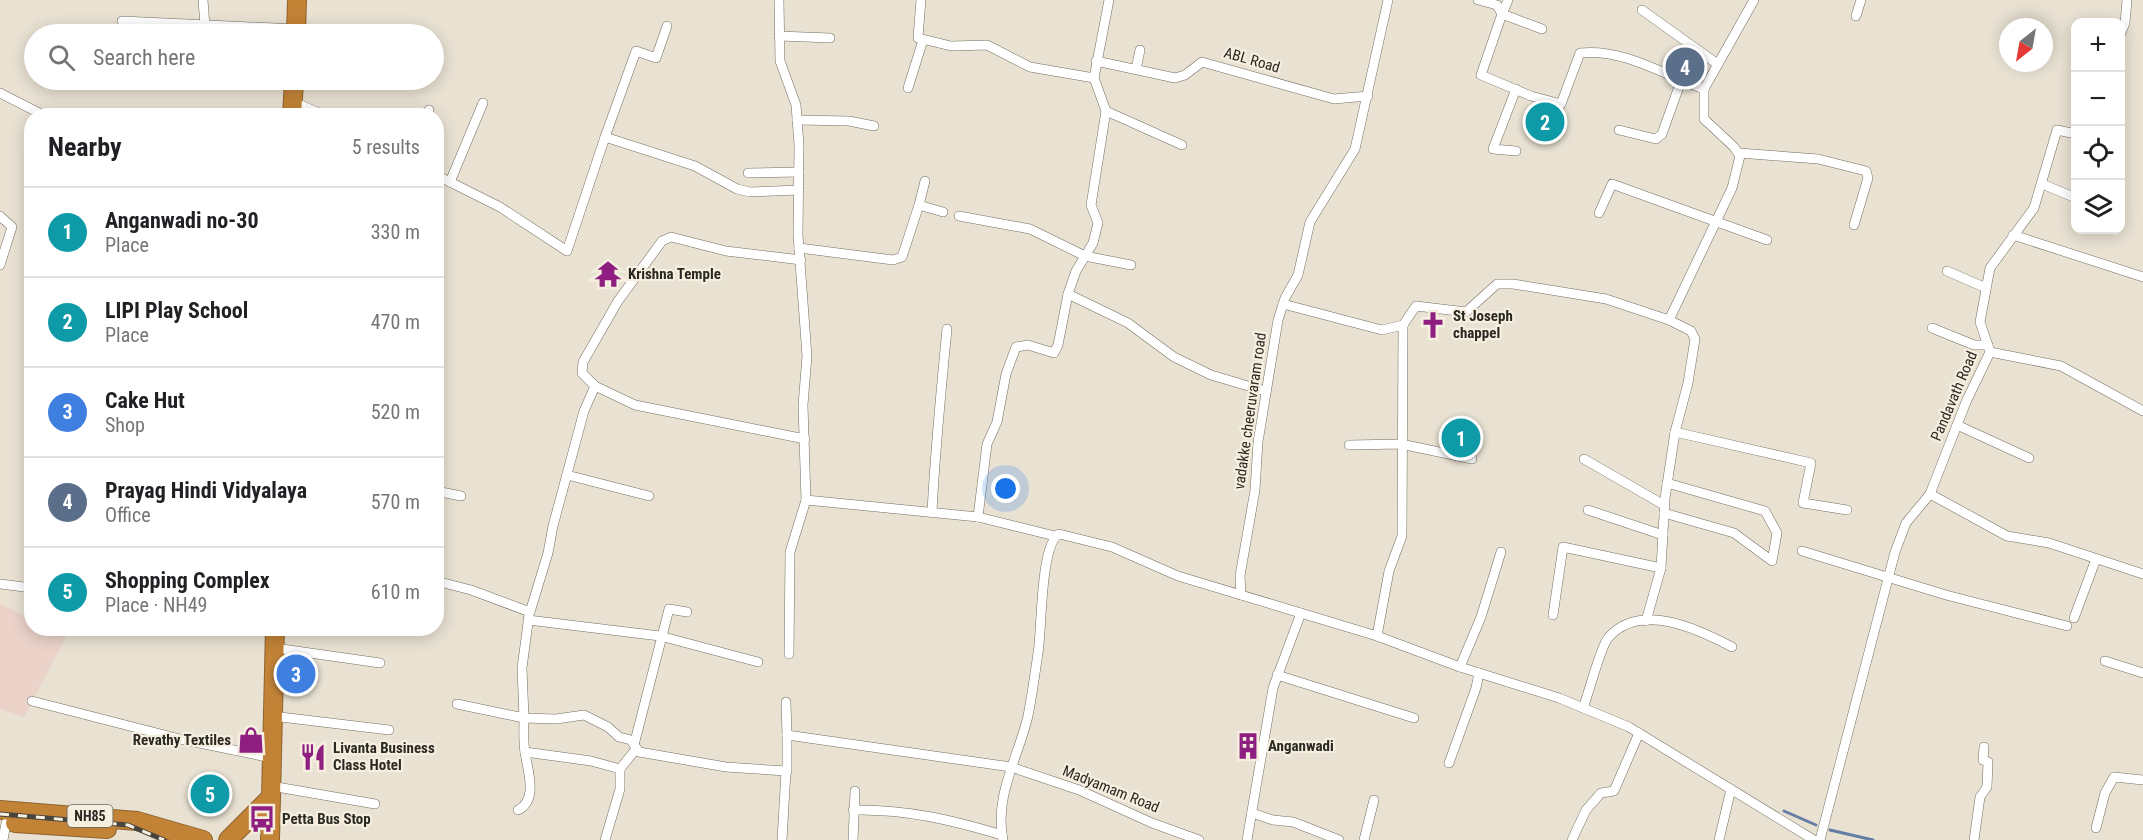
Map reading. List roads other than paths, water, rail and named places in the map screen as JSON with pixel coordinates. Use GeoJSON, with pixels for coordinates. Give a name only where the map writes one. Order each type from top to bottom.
{"type":"FeatureCollection","features":[{"type":"Feature","properties":{"kind":"highway"},"geometry":{"type":"LineString","coordinates":[[296,24],[297,0]]}},
{"type":"Feature","properties":{"kind":"highway"},"geometry":{"type":"LineString","coordinates":[[292,108],[293,90]]}},
{"type":"Feature","properties":{"kind":"highway"},"geometry":{"type":"LineString","coordinates":[[270,840],[268,796],[272,758],[275,636]]}},
{"type":"Feature","properties":{"kind":"highway"},"geometry":{"type":"LineString","coordinates":[[228,840],[268,796]]}},
{"type":"Feature","properties":{"kind":"highway","name":"NH85"},"geometry":{"type":"LineString","coordinates":[[2,824],[137,821],[203,840]]}},
{"type":"Feature","properties":{"kind":"highway"},"geometry":{"type":"LineString","coordinates":[[2,824],[106,828],[162,840]]}},
{"type":"Feature","properties":{"kind":"street"},"geometry":{"type":"LineString","coordinates":[[202,0],[205,24]]}},
{"type":"Feature","properties":{"kind":"street"},"geometry":{"type":"LineString","coordinates":[[779,0],[780,61],[796,105],[799,248],[807,356],[803,405],[806,500],[790,552],[789,654]]}},
{"type":"Feature","properties":{"kind":"street"},"geometry":{"type":"LineString","coordinates":[[921,0],[918,38],[951,46],[987,45],[1030,67],[1094,78]]}},
{"type":"Feature","properties":{"kind":"street"},"geometry":{"type":"LineString","coordinates":[[978,517],[987,444],[997,422],[1006,374],[1016,347],[1028,345],[1054,353],[1076,271],[1093,243],[1098,223],[1090,205],[1106,111],[1094,78],[1109,0]]}},
{"type":"Feature","properties":{"kind":"street","name":"vadakke cheeruvaram road"},"geometry":{"type":"LineString","coordinates":[[1241,595],[1240,576],[1255,490],[1255,472],[1271,347],[1283,304],[1298,275],[1310,222],[1355,149],[1388,0]]}},
{"type":"Feature","properties":{"kind":"street"},"geometry":{"type":"LineString","coordinates":[[1478,0],[1497,5],[1502,14],[1542,29]]}},
{"type":"Feature","properties":{"kind":"street"},"geometry":{"type":"LineString","coordinates":[[1508,0],[1481,75],[1516,90],[1561,104],[1580,52],[1596,51],[1622,56],[1704,89]]}},
{"type":"Feature","properties":{"kind":"street"},"geometry":{"type":"LineString","coordinates":[[1754,0],[1716,63],[1704,89],[1704,119],[1739,153],[1818,159],[1866,171],[1868,178],[1854,225]]}},
{"type":"Feature","properties":{"kind":"street"},"geometry":{"type":"LineString","coordinates":[[1856,16],[1861,0]]}},
{"type":"Feature","properties":{"kind":"street"},"geometry":{"type":"LineString","coordinates":[[2125,25],[2127,0]]}},
{"type":"Feature","properties":{"kind":"street"},"geometry":{"type":"LineString","coordinates":[[1642,10],[1716,63]]}},
{"type":"Feature","properties":{"kind":"street"},"geometry":{"type":"LineString","coordinates":[[122,21],[172,24]]}},
{"type":"Feature","properties":{"kind":"street"},"geometry":{"type":"LineString","coordinates":[[444,179],[500,207],[567,251],[604,137],[636,51],[657,58],[667,26]]}},
{"type":"Feature","properties":{"kind":"street"},"geometry":{"type":"LineString","coordinates":[[779,36],[830,38]]}},
{"type":"Feature","properties":{"kind":"street"},"geometry":{"type":"LineString","coordinates":[[908,88],[923,40]]}},
{"type":"Feature","properties":{"kind":"street"},"geometry":{"type":"LineString","coordinates":[[1136,69],[1140,50]]}},
{"type":"Feature","properties":{"kind":"street","name":"ABL Road"},"geometry":{"type":"LineString","coordinates":[[1096,61],[1175,78],[1185,75],[1202,62],[1334,99],[1368,96]]}},
{"type":"Feature","properties":{"kind":"street"},"geometry":{"type":"LineString","coordinates":[[1619,130],[1656,139],[1662,134],[1681,81]]}},
{"type":"Feature","properties":{"kind":"street"},"geometry":{"type":"LineString","coordinates":[[1516,90],[1493,149],[1516,151]]}},
{"type":"Feature","properties":{"kind":"street"},"geometry":{"type":"LineString","coordinates":[[0,93],[29,108]]}},
{"type":"Feature","properties":{"kind":"street"},"geometry":{"type":"LineString","coordinates":[[450,182],[483,103]]}},
{"type":"Feature","properties":{"kind":"street"},"geometry":{"type":"LineString","coordinates":[[1106,111],[1182,145]]}},
{"type":"Feature","properties":{"kind":"street"},"geometry":{"type":"LineString","coordinates":[[797,120],[849,122],[874,126]]}},
{"type":"Feature","properties":{"kind":"street","name":"Pandavath Road"},"geometry":{"type":"LineString","coordinates":[[1820,840],[1886,578],[1906,523],[1930,494],[1989,348],[1980,322],[1990,267],[2034,208],[2057,130],[2071,133]]}},
{"type":"Feature","properties":{"kind":"street"},"geometry":{"type":"LineString","coordinates":[[604,137],[695,166],[737,189],[750,192],[799,190]]}},
{"type":"Feature","properties":{"kind":"street"},"geometry":{"type":"LineString","coordinates":[[1669,320],[1734,181],[1739,153]]}},
{"type":"Feature","properties":{"kind":"street"},"geometry":{"type":"LineString","coordinates":[[748,173],[799,172]]}},
{"type":"Feature","properties":{"kind":"street"},"geometry":{"type":"LineString","coordinates":[[799,248],[893,260],[902,257],[924,181]]}},
{"type":"Feature","properties":{"kind":"street"},"geometry":{"type":"LineString","coordinates":[[1599,213],[1612,184],[1767,240]]}},
{"type":"Feature","properties":{"kind":"street"},"geometry":{"type":"LineString","coordinates":[[2042,184],[2071,196]]}},
{"type":"Feature","properties":{"kind":"street"},"geometry":{"type":"LineString","coordinates":[[919,204],[943,212]]}},
{"type":"Feature","properties":{"kind":"street"},"geometry":{"type":"LineString","coordinates":[[0,216],[12,226],[0,265]]}},
{"type":"Feature","properties":{"kind":"street"},"geometry":{"type":"LineString","coordinates":[[959,216],[1030,229],[1085,256],[1131,265]]}},
{"type":"Feature","properties":{"kind":"street"},"geometry":{"type":"LineString","coordinates":[[2013,235],[2143,277]]}},
{"type":"Feature","properties":{"kind":"street"},"geometry":{"type":"LineString","coordinates":[[801,260],[726,251],[671,237],[662,241],[618,301],[583,362],[582,373],[595,386],[634,405],[805,439]]}},
{"type":"Feature","properties":{"kind":"street"},"geometry":{"type":"LineString","coordinates":[[1947,271],[1986,288]]}},
{"type":"Feature","properties":{"kind":"street"},"geometry":{"type":"LineString","coordinates":[[1377,636],[1389,571],[1402,536],[1403,324],[1416,306],[1466,312],[1497,284],[1606,299],[1669,320],[1691,331],[1695,339],[1688,382],[1675,432],[1667,483],[1661,568],[1646,621]]}},
{"type":"Feature","properties":{"kind":"street"},"geometry":{"type":"LineString","coordinates":[[1068,294],[1128,323],[1174,357],[1211,375],[1265,391]]}},
{"type":"Feature","properties":{"kind":"street"},"geometry":{"type":"LineString","coordinates":[[1283,304],[1382,330],[1403,324]]}},
{"type":"Feature","properties":{"kind":"street"},"geometry":{"type":"LineString","coordinates":[[1932,328],[1974,345],[2061,366],[2143,411]]}},
{"type":"Feature","properties":{"kind":"street"},"geometry":{"type":"LineString","coordinates":[[932,512],[940,430],[939,391],[947,329]]}},
{"type":"Feature","properties":{"kind":"street"},"geometry":{"type":"LineString","coordinates":[[519,810],[525,806],[530,793],[525,752],[522,668],[529,616],[585,411],[595,386]]}},
{"type":"Feature","properties":{"kind":"street"},"geometry":{"type":"LineString","coordinates":[[1957,425],[2028,458]]}},
{"type":"Feature","properties":{"kind":"street"},"geometry":{"type":"LineString","coordinates":[[1675,432],[1811,463],[1803,503],[1847,510]]}},
{"type":"Feature","properties":{"kind":"street"},"geometry":{"type":"LineString","coordinates":[[1349,445],[1401,444],[1472,459]]}},
{"type":"Feature","properties":{"kind":"street"},"geometry":{"type":"LineString","coordinates":[[1584,459],[1664,509],[1734,534],[1772,561],[1777,533],[1765,511],[1667,483]]}},
{"type":"Feature","properties":{"kind":"street"},"geometry":{"type":"LineString","coordinates":[[567,475],[649,496]]}},
{"type":"Feature","properties":{"kind":"street"},"geometry":{"type":"LineString","coordinates":[[444,493],[461,496]]}},
{"type":"Feature","properties":{"kind":"street"},"geometry":{"type":"LineString","coordinates":[[1930,494],[2007,536],[2049,543],[2143,574]]}},
{"type":"Feature","properties":{"kind":"street"},"geometry":{"type":"LineString","coordinates":[[806,500],[978,517],[1055,536],[1064,534],[1133,554],[1178,576],[1377,636],[1460,667],[1583,708],[1639,733],[1814,840]]}},
{"type":"Feature","properties":{"kind":"street"},"geometry":{"type":"LineString","coordinates":[[1588,510],[1663,535]]}},
{"type":"Feature","properties":{"kind":"street"},"geometry":{"type":"LineString","coordinates":[[853,810],[886,809],[927,815],[1003,838],[1002,798],[1027,718],[1039,649],[1042,589],[1055,536]]}},
{"type":"Feature","properties":{"kind":"street"},"geometry":{"type":"LineString","coordinates":[[1553,615],[1563,547],[1661,568]]}},
{"type":"Feature","properties":{"kind":"street"},"geometry":{"type":"LineString","coordinates":[[1802,551],[1886,578],[2067,626]]}},
{"type":"Feature","properties":{"kind":"street"},"geometry":{"type":"LineString","coordinates":[[1460,667],[1481,617],[1501,552]]}},
{"type":"Feature","properties":{"kind":"street"},"geometry":{"type":"LineString","coordinates":[[2074,618],[2096,559]]}},
{"type":"Feature","properties":{"kind":"street"},"geometry":{"type":"LineString","coordinates":[[444,583],[471,590],[529,616],[660,636],[758,662]]}},
{"type":"Feature","properties":{"kind":"street"},"geometry":{"type":"LineString","coordinates":[[0,584],[24,587]]}},
{"type":"Feature","properties":{"kind":"street"},"geometry":{"type":"LineString","coordinates":[[605,840],[620,789],[620,769],[635,747],[660,636],[669,609],[687,612]]}},
{"type":"Feature","properties":{"kind":"street"},"geometry":{"type":"LineString","coordinates":[[1247,840],[1277,675],[1301,613]]}},
{"type":"Feature","properties":{"kind":"street"},"geometry":{"type":"LineString","coordinates":[[1583,708],[1607,639],[1623,627],[1646,621],[1676,623],[1698,628],[1732,647]]}},
{"type":"Feature","properties":{"kind":"street"},"geometry":{"type":"LineString","coordinates":[[275,648],[380,663]]}},
{"type":"Feature","properties":{"kind":"street"},"geometry":{"type":"LineString","coordinates":[[2105,661],[2143,673]]}},
{"type":"Feature","properties":{"kind":"street"},"geometry":{"type":"LineString","coordinates":[[1449,763],[1476,688],[1479,673]]}},
{"type":"Feature","properties":{"kind":"street"},"geometry":{"type":"LineString","coordinates":[[1277,675],[1414,718]]}},
{"type":"Feature","properties":{"kind":"street"},"geometry":{"type":"LineString","coordinates":[[32,701],[180,739],[272,758]]}},
{"type":"Feature","properties":{"kind":"street"},"geometry":{"type":"LineString","coordinates":[[782,840],[787,772],[786,702]]}},
{"type":"Feature","properties":{"kind":"street"},"geometry":{"type":"LineString","coordinates":[[457,704],[524,718],[556,720],[584,715],[608,727],[619,737],[631,740],[635,747],[669,758],[726,767],[787,772]]}},
{"type":"Feature","properties":{"kind":"street"},"geometry":{"type":"LineString","coordinates":[[272,716],[389,730]]}},
{"type":"Feature","properties":{"kind":"street"},"geometry":{"type":"LineString","coordinates":[[1572,840],[1586,810],[1601,793],[1614,791],[1639,733]]}},
{"type":"Feature","properties":{"kind":"street","name":"Madyamam Road"},"geometry":{"type":"LineString","coordinates":[[787,735],[1011,767],[1079,790],[1152,823],[1199,840]]}},
{"type":"Feature","properties":{"kind":"street"},"geometry":{"type":"LineString","coordinates":[[1974,840],[1980,797],[1988,787],[1988,762],[1983,760],[1984,747]]}},
{"type":"Feature","properties":{"kind":"street"},"geometry":{"type":"LineString","coordinates":[[525,752],[591,761],[620,769]]}},
{"type":"Feature","properties":{"kind":"street"},"geometry":{"type":"LineString","coordinates":[[2096,828],[2105,793],[2114,777],[2143,780]]}},
{"type":"Feature","properties":{"kind":"street"},"geometry":{"type":"LineString","coordinates":[[1719,840],[1731,789]]}},
{"type":"Feature","properties":{"kind":"street"},"geometry":{"type":"LineString","coordinates":[[853,840],[855,791]]}},
{"type":"Feature","properties":{"kind":"street"},"geometry":{"type":"LineString","coordinates":[[268,796],[375,804]]}},
{"type":"Feature","properties":{"kind":"street"},"geometry":{"type":"LineString","coordinates":[[1364,840],[1374,800]]}},
{"type":"Feature","properties":{"kind":"street"},"geometry":{"type":"LineString","coordinates":[[1252,813],[1273,820],[1293,822],[1337,840]]}},
{"type":"Feature","properties":{"kind":"waterway"},"geometry":{"type":"LineString","coordinates":[[1784,811],[1816,825]]}},
{"type":"Feature","properties":{"kind":"waterway"},"geometry":{"type":"LineString","coordinates":[[1830,830],[1873,840]]}},
{"type":"Feature","properties":{"kind":"railway"},"geometry":{"type":"LineString","coordinates":[[0,814],[128,825],[164,840]]}},
{"type":"Feature","properties":{"kind":"place","name":"Prayag Hindi Vidyalaya"},"geometry":{"type":"Point","coordinates":[1685,67]}},
{"type":"Feature","properties":{"kind":"place","name":"LIPI Play School"},"geometry":{"type":"Point","coordinates":[1545,122]}},
{"type":"Feature","properties":{"kind":"place","name":"Krishna Temple"},"geometry":{"type":"Point","coordinates":[608,274]}},
{"type":"Feature","properties":{"kind":"place","name":"St Joseph chappel"},"geometry":{"type":"Point","coordinates":[1433,325]}},
{"type":"Feature","properties":{"kind":"place","name":"Anganwadi no-30"},"geometry":{"type":"Point","coordinates":[1461,438]}},
{"type":"Feature","properties":{"kind":"place","name":"Cake Hut"},"geometry":{"type":"Point","coordinates":[296,674]}},
{"type":"Feature","properties":{"kind":"place","name":"Revathy Textiles"},"geometry":{"type":"Point","coordinates":[251,740]}},
{"type":"Feature","properties":{"kind":"place","name":"Anganwadi"},"geometry":{"type":"Point","coordinates":[1248,746]}},
{"type":"Feature","properties":{"kind":"place","name":"Livanta Business Class Hotel"},"geometry":{"type":"Point","coordinates":[313,757]}},
{"type":"Feature","properties":{"kind":"place","name":"Shopping Complex"},"geometry":{"type":"Point","coordinates":[210,794]}},
{"type":"Feature","properties":{"kind":"place","name":"Petta Bus Stop"},"geometry":{"type":"Point","coordinates":[262,819]}}]}
